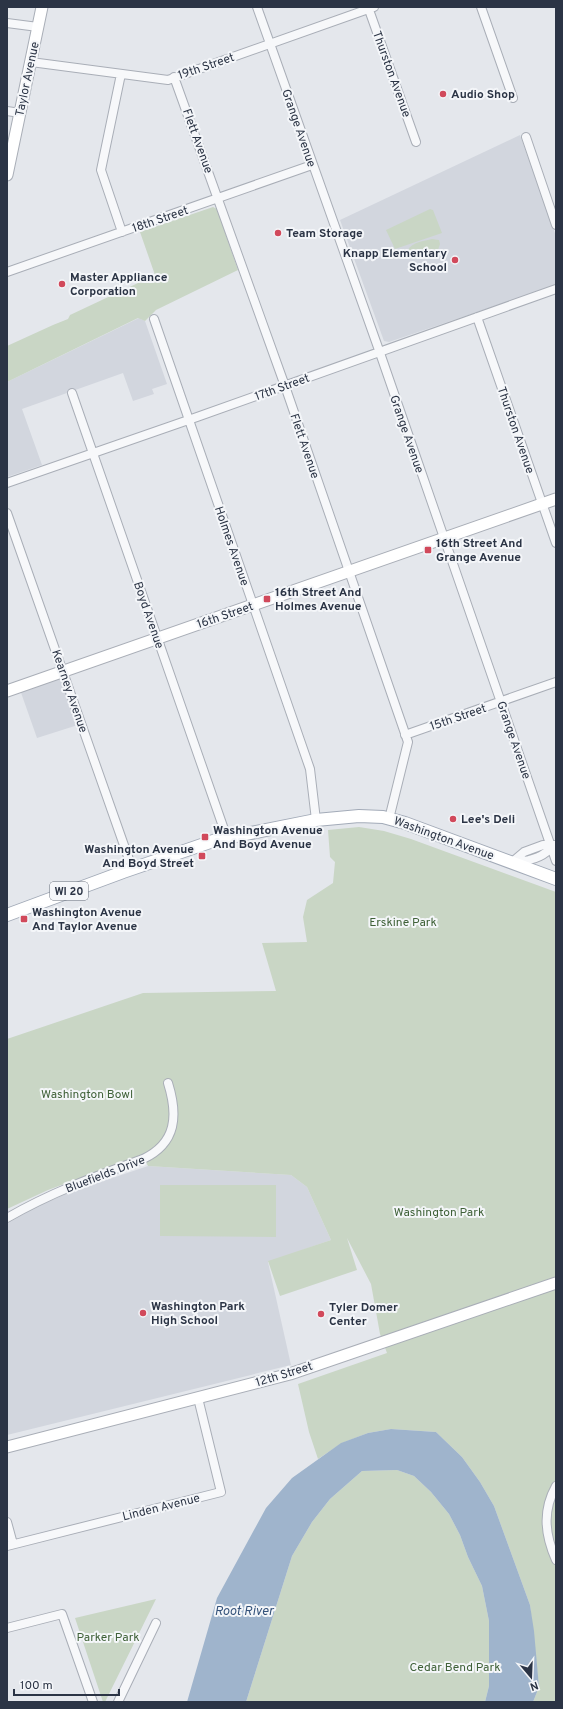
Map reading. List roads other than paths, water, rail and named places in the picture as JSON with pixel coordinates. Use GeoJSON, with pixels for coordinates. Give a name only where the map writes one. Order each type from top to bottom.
{"type":"FeatureCollection","features":[{"type":"Feature","properties":{"kind":"main road","name":"Washington Avenue"},"geometry":{"type":"LineString","coordinates":[[7,915],[132,868],[216,840],[316,820],[359,816],[389,819],[405,823],[556,879]]}},
{"type":"Feature","properties":{"kind":"street","name":"Taylor Avenue"},"geometry":{"type":"LineString","coordinates":[[7,175],[42,7]]}},
{"type":"Feature","properties":{"kind":"street","name":"Grange Avenue"},"geometry":{"type":"LineString","coordinates":[[257,7],[380,353],[501,702],[554,846],[556,861]]}},
{"type":"Feature","properties":{"kind":"street"},"geometry":{"type":"LineString","coordinates":[[481,7],[513,98]]}},
{"type":"Feature","properties":{"kind":"street","name":"19th Street"},"geometry":{"type":"LineString","coordinates":[[31,62],[168,80],[370,8]]}},
{"type":"Feature","properties":{"kind":"street","name":"Thurston Avenue"},"geometry":{"type":"LineString","coordinates":[[370,8],[416,142]]}},
{"type":"Feature","properties":{"kind":"street"},"geometry":{"type":"LineString","coordinates":[[7,23],[38,27]]}},
{"type":"Feature","properties":{"kind":"street"},"geometry":{"type":"LineString","coordinates":[[121,74],[101,170],[122,232]]}},
{"type":"Feature","properties":{"kind":"street","name":"Flett Avenue"},"geometry":{"type":"LineString","coordinates":[[174,77],[219,198],[406,735],[408,742],[389,819]]}},
{"type":"Feature","properties":{"kind":"street"},"geometry":{"type":"LineString","coordinates":[[7,111],[20,113]]}},
{"type":"Feature","properties":{"kind":"street"},"geometry":{"type":"LineString","coordinates":[[526,137],[556,225]]}},
{"type":"Feature","properties":{"kind":"street","name":"18th Street"},"geometry":{"type":"LineString","coordinates":[[7,272],[312,165]]}},
{"type":"Feature","properties":{"kind":"street","name":"17th Street"},"geometry":{"type":"LineString","coordinates":[[7,483],[380,353],[556,289]]}},
{"type":"Feature","properties":{"kind":"street","name":"Thurston Avenue"},"geometry":{"type":"LineString","coordinates":[[477,317],[556,543]]}},
{"type":"Feature","properties":{"kind":"street","name":"Holmes Avenue"},"geometry":{"type":"LineString","coordinates":[[154,319],[310,769],[316,820]]}},
{"type":"Feature","properties":{"kind":"street","name":"Boyd Avenue"},"geometry":{"type":"LineString","coordinates":[[72,393],[94,452],[227,838]]}},
{"type":"Feature","properties":{"kind":"street","name":"16th Street"},"geometry":{"type":"LineString","coordinates":[[7,691],[556,499]]}},
{"type":"Feature","properties":{"kind":"street","name":"Kearney Avenue"},"geometry":{"type":"LineString","coordinates":[[7,513],[132,868]]}},
{"type":"Feature","properties":{"kind":"street","name":"15th Street"},"geometry":{"type":"LineString","coordinates":[[406,735],[556,682]]}},
{"type":"Feature","properties":{"kind":"street"},"geometry":{"type":"LineString","coordinates":[[511,863],[527,861],[547,853],[554,846]]}},
{"type":"Feature","properties":{"kind":"street","name":"Bluefields Drive"},"geometry":{"type":"LineString","coordinates":[[7,1218],[31,1204],[65,1188],[143,1159],[162,1148],[172,1125],[174,1110],[168,1083]]}},
{"type":"Feature","properties":{"kind":"street","name":"12th Street"},"geometry":{"type":"LineString","coordinates":[[7,1447],[290,1374],[556,1283]]}},
{"type":"Feature","properties":{"kind":"street","name":"Linden Avenue"},"geometry":{"type":"LineString","coordinates":[[10,1545],[220,1492],[198,1398]]}},
{"type":"Feature","properties":{"kind":"street"},"geometry":{"type":"LineString","coordinates":[[556,1486],[552,1493],[545,1521],[550,1548],[556,1560]]}},
{"type":"Feature","properties":{"kind":"street"},"geometry":{"type":"LineString","coordinates":[[7,1522],[10,1545]]}},
{"type":"Feature","properties":{"kind":"street"},"geometry":{"type":"LineString","coordinates":[[7,1628],[62,1614],[93,1702]]}},
{"type":"Feature","properties":{"kind":"street"},"geometry":{"type":"LineString","coordinates":[[118,1702],[156,1623]]}},
{"type":"Feature","properties":{"kind":"water","name":"Root River"},"geometry":{"type":"Polygon","coordinates":[[[391,1429],[436,1432],[462,1457],[480,1482],[494,1506],[530,1605],[539,1687],[533,1702],[485,1702],[489,1686],[489,1621],[482,1586],[468,1557],[460,1535],[449,1514],[431,1492],[414,1476],[397,1470],[362,1471],[330,1499],[312,1522],[292,1556],[246,1702],[187,1702],[217,1598],[266,1508],[292,1478],[341,1443],[368,1433],[391,1429]]]}},
{"type":"Feature","properties":{"kind":"place","name":"Audio Shop"},"geometry":{"type":"Point","coordinates":[443,94]}},
{"type":"Feature","properties":{"kind":"place","name":"Team Storage"},"geometry":{"type":"Point","coordinates":[278,233]}},
{"type":"Feature","properties":{"kind":"place","name":"Knapp Elementary School"},"geometry":{"type":"Point","coordinates":[455,260]}},
{"type":"Feature","properties":{"kind":"place","name":"Master Appliance Corporation"},"geometry":{"type":"Point","coordinates":[62,284]}},
{"type":"Feature","properties":{"kind":"place","name":"16th Street And Grange Avenue"},"geometry":{"type":"Point","coordinates":[428,550]}},
{"type":"Feature","properties":{"kind":"place","name":"16th Street And Holmes Avenue"},"geometry":{"type":"Point","coordinates":[267,599]}},
{"type":"Feature","properties":{"kind":"place","name":"Lee's Deli"},"geometry":{"type":"Point","coordinates":[453,819]}},
{"type":"Feature","properties":{"kind":"place","name":"Washington Avenue And Boyd Avenue"},"geometry":{"type":"Point","coordinates":[205,837]}},
{"type":"Feature","properties":{"kind":"place","name":"Washington Avenue And Boyd Street"},"geometry":{"type":"Point","coordinates":[202,856]}},
{"type":"Feature","properties":{"kind":"place","name":"Washington Avenue And Taylor Avenue"},"geometry":{"type":"Point","coordinates":[24,919]}},
{"type":"Feature","properties":{"kind":"place","name":"Washington Park High School"},"geometry":{"type":"Point","coordinates":[143,1313]}},
{"type":"Feature","properties":{"kind":"place","name":"Tyler Domer Center"},"geometry":{"type":"Point","coordinates":[321,1314]}},
{"type":"Feature","properties":{"kind":"park label","name":"Erskine Park"},"geometry":{"type":"Point","coordinates":[403,922]}},
{"type":"Feature","properties":{"kind":"park label","name":"Washington Bowl"},"geometry":{"type":"Point","coordinates":[87,1094]}},
{"type":"Feature","properties":{"kind":"park label","name":"Washington Park"},"geometry":{"type":"Point","coordinates":[439,1212]}},
{"type":"Feature","properties":{"kind":"park label","name":"Parker Park"},"geometry":{"type":"Point","coordinates":[108,1637]}},
{"type":"Feature","properties":{"kind":"park label","name":"Cedar Bend Park"},"geometry":{"type":"Point","coordinates":[455,1667]}}]}
